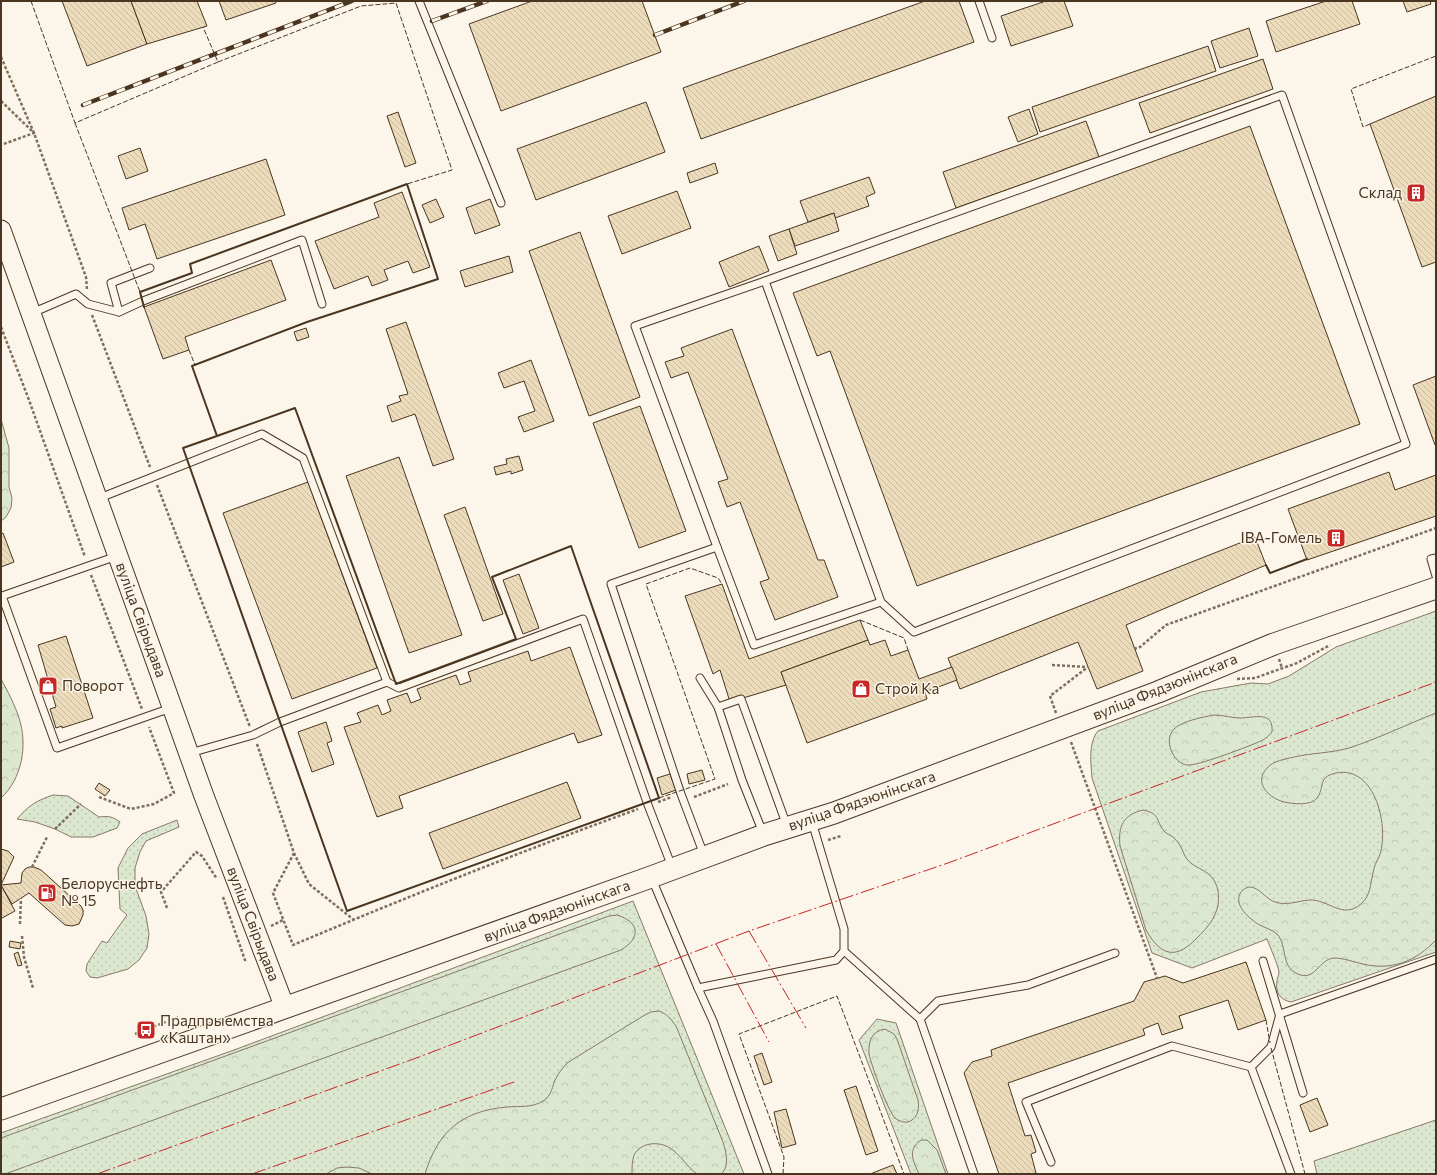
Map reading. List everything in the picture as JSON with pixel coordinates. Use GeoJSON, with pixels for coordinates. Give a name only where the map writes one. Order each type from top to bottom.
{"type":"FeatureCollection","features":[{"type":"Feature","properties":{"kind":"main road","name":"вуліца Свірыдава"},"geometry":{"type":"LineString","coordinates":[[1,230],[30,314],[173,707],[206,803],[285,1008]]}},
{"type":"Feature","properties":{"kind":"main road","name":"вуліца Фядзюнінскага"},"geometry":{"type":"LineString","coordinates":[[1,1109],[651,877],[764,835],[834,813],[1158,692],[1274,644],[1436,588]]}},
{"type":"Feature","properties":{"kind":"lane"},"geometry":{"type":"LineString","coordinates":[[419,1],[501,203]]}},
{"type":"Feature","properties":{"kind":"lane"},"geometry":{"type":"LineString","coordinates":[[979,1],[992,38]]}},
{"type":"Feature","properties":{"kind":"lane"},"geometry":{"type":"LineString","coordinates":[[765,281],[881,602],[914,632],[1406,444],[1282,95],[765,281],[635,326],[754,645],[881,602]]}},
{"type":"Feature","properties":{"kind":"lane"},"geometry":{"type":"LineString","coordinates":[[30,314],[76,294],[88,304],[119,312],[143,301],[302,240],[322,304]]}},
{"type":"Feature","properties":{"kind":"lane"},"geometry":{"type":"LineString","coordinates":[[119,312],[111,283],[150,268]]}},
{"type":"Feature","properties":{"kind":"lane"},"geometry":{"type":"LineString","coordinates":[[97,499],[262,434],[303,458],[387,682],[399,688],[583,619],[648,805],[673,869]]}},
{"type":"Feature","properties":{"kind":"lane"},"geometry":{"type":"LineString","coordinates":[[705,857],[681,794],[611,584],[717,546]]}},
{"type":"Feature","properties":{"kind":"lane"},"geometry":{"type":"LineString","coordinates":[[118,556],[2,596],[57,748],[173,707]]}},
{"type":"Feature","properties":{"kind":"lane"},"geometry":{"type":"LineString","coordinates":[[1436,558],[1431,559],[1436,576]]}},
{"type":"Feature","properties":{"kind":"lane"},"geometry":{"type":"LineString","coordinates":[[700,678],[718,707],[742,780],[764,835]]}},
{"type":"Feature","properties":{"kind":"lane"},"geometry":{"type":"LineString","coordinates":[[189,753],[253,734],[280,722],[387,682]]}},
{"type":"Feature","properties":{"kind":"lane"},"geometry":{"type":"LineString","coordinates":[[718,707],[741,699],[788,827]]}},
{"type":"Feature","properties":{"kind":"lane"},"geometry":{"type":"LineString","coordinates":[[698,988],[836,960],[844,951],[844,929],[820,843],[811,820]]}},
{"type":"Feature","properties":{"kind":"lane"},"geometry":{"type":"LineString","coordinates":[[651,877],[713,1021],[768,1174]]}},
{"type":"Feature","properties":{"kind":"lane"},"geometry":{"type":"LineString","coordinates":[[844,951],[920,1019],[974,1174]]}},
{"type":"Feature","properties":{"kind":"lane"},"geometry":{"type":"LineString","coordinates":[[920,1019],[938,1001],[1028,985],[1116,953]]}},
{"type":"Feature","properties":{"kind":"lane"},"geometry":{"type":"LineString","coordinates":[[1280,1014],[1436,959]]}},
{"type":"Feature","properties":{"kind":"lane"},"geometry":{"type":"LineString","coordinates":[[1263,961],[1303,1092]]}},
{"type":"Feature","properties":{"kind":"lane"},"geometry":{"type":"LineString","coordinates":[[1251,1067],[1270,1047],[1280,1014]]}},
{"type":"Feature","properties":{"kind":"lane"},"geometry":{"type":"LineString","coordinates":[[1051,1162],[1026,1102],[1172,1046],[1251,1067]]}},
{"type":"Feature","properties":{"kind":"lane"},"geometry":{"type":"LineString","coordinates":[[1251,1067],[1291,1174]]}},
{"type":"Feature","properties":{"kind":"path"},"geometry":{"type":"LineString","coordinates":[[1,57],[34,133],[86,277],[88,304],[253,734],[294,853],[309,884],[354,920]]}},
{"type":"Feature","properties":{"kind":"path"},"geometry":{"type":"LineString","coordinates":[[1,101],[34,133]]}},
{"type":"Feature","properties":{"kind":"path"},"geometry":{"type":"LineString","coordinates":[[1,145],[34,133]]}},
{"type":"Feature","properties":{"kind":"path"},"geometry":{"type":"LineString","coordinates":[[1134,649],[1140,647],[1166,625],[1436,528]]}},
{"type":"Feature","properties":{"kind":"path"},"geometry":{"type":"LineString","coordinates":[[1255,678],[1297,663]]}},
{"type":"Feature","properties":{"kind":"path"},"geometry":{"type":"LineString","coordinates":[[1050,696],[1088,667],[1052,665]]}},
{"type":"Feature","properties":{"kind":"path"},"geometry":{"type":"LineString","coordinates":[[1069,736],[1157,978]]}},
{"type":"Feature","properties":{"kind":"path"},"geometry":{"type":"LineString","coordinates":[[294,853],[273,893],[293,946],[564,836],[681,794],[692,798],[728,784]]}},
{"type":"Feature","properties":{"kind":"path"},"geometry":{"type":"LineString","coordinates":[[100,797],[131,809],[154,804],[174,793]]}},
{"type":"Feature","properties":{"kind":"path"},"geometry":{"type":"LineString","coordinates":[[55,829],[81,804]]}},
{"type":"Feature","properties":{"kind":"path"},"geometry":{"type":"LineString","coordinates":[[820,843],[841,836]]}},
{"type":"Feature","properties":{"kind":"path"},"geometry":{"type":"LineString","coordinates":[[32,867],[47,837]]}},
{"type":"Feature","properties":{"kind":"path"},"geometry":{"type":"LineString","coordinates":[[167,908],[161,892],[196,852],[202,856],[219,886]]}},
{"type":"Feature","properties":{"kind":"path"},"geometry":{"type":"LineString","coordinates":[[222,893],[246,963]]}},
{"type":"Feature","properties":{"kind":"path"},"geometry":{"type":"LineString","coordinates":[[20,924],[21,898]]}},
{"type":"Feature","properties":{"kind":"path"},"geometry":{"type":"LineString","coordinates":[[22,936],[24,958],[33,988]]}},
{"type":"Feature","properties":{"kind":"path"},"geometry":{"type":"LineString","coordinates":[[135,1034],[178,1017]]}},
{"type":"Feature","properties":{"kind":"green space"},"geometry":{"type":"Polygon","coordinates":[[[1,419],[9,448],[9,487],[12,498],[11,508],[6,517],[1,521],[1,419]]]}},
{"type":"Feature","properties":{"kind":"green space"},"geometry":{"type":"Polygon","coordinates":[[[1436,611],[1436,952],[1291,1002],[1279,995],[1277,980],[1279,972],[1267,939],[1192,968],[1152,953],[1092,778],[1091,747],[1098,731],[1201,692],[1251,683],[1268,684],[1289,676],[1336,647],[1436,611]]]}},
{"type":"Feature","properties":{"kind":"green space"},"geometry":{"type":"Polygon","coordinates":[[[1,679],[11,698],[22,728],[23,750],[14,781],[1,798],[1,679]]]}},
{"type":"Feature","properties":{"kind":"green space"},"geometry":{"type":"Polygon","coordinates":[[[1436,713],[1436,940],[1412,959],[1394,965],[1374,966],[1334,958],[1324,962],[1309,975],[1304,976],[1292,971],[1286,961],[1282,944],[1277,934],[1258,924],[1244,912],[1239,903],[1241,893],[1245,888],[1250,887],[1257,889],[1272,901],[1279,903],[1309,900],[1323,902],[1341,910],[1354,908],[1364,901],[1370,890],[1374,869],[1382,845],[1383,831],[1381,816],[1377,802],[1370,789],[1361,779],[1350,773],[1336,773],[1326,777],[1322,783],[1317,798],[1314,801],[1302,804],[1284,802],[1273,797],[1268,793],[1262,784],[1263,774],[1267,768],[1279,761],[1349,748],[1436,713]]]}},
{"type":"Feature","properties":{"kind":"green space"},"geometry":{"type":"Polygon","coordinates":[[[1214,715],[1237,718],[1266,718],[1272,725],[1272,732],[1269,736],[1257,743],[1201,763],[1187,765],[1182,763],[1174,756],[1171,750],[1169,739],[1174,729],[1187,722],[1214,715]]]}},
{"type":"Feature","properties":{"kind":"green space"},"geometry":{"type":"Polygon","coordinates":[[[53,795],[68,796],[99,817],[110,817],[120,822],[117,828],[93,837],[71,837],[55,829],[35,822],[17,819],[33,804],[53,795]]]}},
{"type":"Feature","properties":{"kind":"green space"},"geometry":{"type":"Polygon","coordinates":[[[1143,810],[1156,816],[1162,828],[1178,843],[1188,860],[1212,877],[1218,891],[1218,905],[1211,922],[1190,944],[1177,952],[1170,952],[1158,946],[1146,930],[1120,846],[1120,833],[1123,822],[1126,818],[1136,812],[1143,810]]]}},
{"type":"Feature","properties":{"kind":"green space"},"geometry":{"type":"Polygon","coordinates":[[[177,820],[179,827],[146,841],[140,852],[135,868],[135,886],[146,916],[149,934],[147,948],[139,960],[128,969],[97,978],[90,977],[86,971],[87,964],[102,941],[107,943],[127,915],[120,909],[118,868],[128,848],[142,834],[177,820]]]}},
{"type":"Feature","properties":{"kind":"green space"},"geometry":{"type":"Polygon","coordinates":[[[633,901],[744,1174],[1,1174],[1,1133],[234,1050],[633,901]]]}},
{"type":"Feature","properties":{"kind":"green space"},"geometry":{"type":"Polygon","coordinates":[[[617,915],[630,922],[634,926],[635,931],[635,935],[632,940],[621,950],[5,1174],[1,1174],[1,1138],[609,916],[617,915]]]}},
{"type":"Feature","properties":{"kind":"green space"},"geometry":{"type":"Polygon","coordinates":[[[659,1011],[669,1017],[676,1026],[723,1142],[726,1154],[726,1167],[721,1174],[697,1174],[670,1148],[661,1144],[650,1144],[641,1147],[634,1155],[632,1174],[425,1174],[430,1159],[437,1146],[454,1126],[477,1113],[491,1109],[530,1106],[543,1101],[548,1096],[557,1076],[567,1063],[643,1016],[651,1012],[659,1011]]]}},
{"type":"Feature","properties":{"kind":"green space"},"geometry":{"type":"Polygon","coordinates":[[[877,1019],[896,1023],[948,1174],[911,1174],[859,1040],[877,1019]]]}},
{"type":"Feature","properties":{"kind":"green space"},"geometry":{"type":"Polygon","coordinates":[[[885,1029],[894,1034],[897,1039],[918,1100],[917,1113],[914,1118],[908,1122],[899,1121],[892,1113],[880,1088],[869,1054],[869,1045],[872,1037],[877,1032],[885,1029]]]}},
{"type":"Feature","properties":{"kind":"green space"},"geometry":{"type":"Polygon","coordinates":[[[1436,1120],[1436,1174],[1317,1174],[1314,1161],[1436,1120]]]}},
{"type":"Feature","properties":{"kind":"green space"},"geometry":{"type":"Polygon","coordinates":[[[921,1140],[927,1140],[937,1150],[946,1174],[919,1174],[912,1156],[914,1148],[921,1140]]]}},
{"type":"Feature","properties":{"kind":"green space"},"geometry":{"type":"Polygon","coordinates":[[[337,1168],[359,1168],[372,1174],[326,1174],[337,1168]]]}},
{"type":"Feature","properties":{"kind":"building"},"geometry":{"type":"Polygon","coordinates":[[[62,1],[131,1],[147,44],[87,66],[62,1]]]}},
{"type":"Feature","properties":{"kind":"building"},"geometry":{"type":"Polygon","coordinates":[[[131,1],[197,1],[207,26],[147,44],[131,1]]]}},
{"type":"Feature","properties":{"kind":"building"},"geometry":{"type":"Polygon","coordinates":[[[219,1],[275,1],[276,3],[226,20],[219,1]]]}},
{"type":"Feature","properties":{"kind":"building"},"geometry":{"type":"Polygon","coordinates":[[[532,1],[642,1],[661,52],[501,111],[469,24],[532,1]]]}},
{"type":"Feature","properties":{"kind":"building"},"geometry":{"type":"Polygon","coordinates":[[[925,1],[959,1],[974,42],[701,139],[683,88],[925,1]]]}},
{"type":"Feature","properties":{"kind":"building"},"geometry":{"type":"Polygon","coordinates":[[[1046,1],[1064,1],[1073,26],[1011,46],[1001,16],[1046,1]]]}},
{"type":"Feature","properties":{"kind":"building"},"geometry":{"type":"Polygon","coordinates":[[[1326,1],[1352,1],[1360,24],[1276,52],[1266,21],[1326,1]]]}},
{"type":"Feature","properties":{"kind":"building"},"geometry":{"type":"Polygon","coordinates":[[[1403,1],[1430,1],[1431,4],[1407,12],[1403,1]]]}},
{"type":"Feature","properties":{"kind":"building"},"geometry":{"type":"Polygon","coordinates":[[[1249,28],[1258,56],[1220,68],[1211,41],[1249,28]]]}},
{"type":"Feature","properties":{"kind":"building"},"geometry":{"type":"Polygon","coordinates":[[[1208,46],[1216,71],[1040,132],[1032,107],[1208,46]]]}},
{"type":"Feature","properties":{"kind":"building"},"geometry":{"type":"Polygon","coordinates":[[[1263,59],[1273,89],[1150,133],[1139,103],[1263,59]]]}},
{"type":"Feature","properties":{"kind":"building","name":"Склад"},"geometry":{"type":"Polygon","coordinates":[[[1436,96],[1436,262],[1422,267],[1370,124],[1436,96]]]}},
{"type":"Feature","properties":{"kind":"building"},"geometry":{"type":"Polygon","coordinates":[[[646,102],[665,152],[536,200],[517,149],[646,102]]]}},
{"type":"Feature","properties":{"kind":"building"},"geometry":{"type":"Polygon","coordinates":[[[1029,109],[1038,134],[1018,142],[1008,117],[1029,109]]]}},
{"type":"Feature","properties":{"kind":"building"},"geometry":{"type":"Polygon","coordinates":[[[398,112],[416,163],[405,167],[387,116],[398,112]]]}},
{"type":"Feature","properties":{"kind":"building"},"geometry":{"type":"Polygon","coordinates":[[[1086,121],[1099,157],[956,208],[943,172],[1086,121]]]}},
{"type":"Feature","properties":{"kind":"building"},"geometry":{"type":"Polygon","coordinates":[[[1250,126],[1360,424],[917,586],[830,351],[817,356],[793,293],[1250,126]]]}},
{"type":"Feature","properties":{"kind":"building"},"geometry":{"type":"Polygon","coordinates":[[[140,148],[148,171],[126,179],[118,156],[140,148]]]}},
{"type":"Feature","properties":{"kind":"building"},"geometry":{"type":"Polygon","coordinates":[[[266,159],[285,215],[157,259],[145,224],[129,230],[122,208],[266,159]]]}},
{"type":"Feature","properties":{"kind":"building"},"geometry":{"type":"Polygon","coordinates":[[[715,163],[718,173],[690,183],[687,173],[715,163]]]}},
{"type":"Feature","properties":{"kind":"building"},"geometry":{"type":"Polygon","coordinates":[[[869,177],[875,193],[866,197],[869,206],[835,218],[834,213],[808,222],[800,201],[869,177]]]}},
{"type":"Feature","properties":{"kind":"building"},"geometry":{"type":"Polygon","coordinates":[[[677,191],[691,228],[622,254],[608,216],[677,191]]]}},
{"type":"Feature","properties":{"kind":"building"},"geometry":{"type":"Polygon","coordinates":[[[402,192],[430,267],[413,273],[408,261],[384,270],[388,280],[372,286],[368,276],[334,289],[315,241],[379,217],[374,203],[402,192]]]}},
{"type":"Feature","properties":{"kind":"building"},"geometry":{"type":"Polygon","coordinates":[[[436,199],[444,217],[430,223],[422,205],[436,199]]]}},
{"type":"Feature","properties":{"kind":"building"},"geometry":{"type":"Polygon","coordinates":[[[490,199],[500,225],[475,234],[466,208],[490,199]]]}},
{"type":"Feature","properties":{"kind":"building"},"geometry":{"type":"Polygon","coordinates":[[[834,213],[839,231],[795,246],[789,229],[834,213]]]}},
{"type":"Feature","properties":{"kind":"building"},"geometry":{"type":"Polygon","coordinates":[[[789,229],[797,254],[778,261],[769,236],[789,229]]]}},
{"type":"Feature","properties":{"kind":"building"},"geometry":{"type":"Polygon","coordinates":[[[580,232],[640,397],[589,416],[529,251],[580,232]]]}},
{"type":"Feature","properties":{"kind":"building"},"geometry":{"type":"Polygon","coordinates":[[[759,246],[769,271],[729,287],[719,262],[759,246]]]}},
{"type":"Feature","properties":{"kind":"building"},"geometry":{"type":"Polygon","coordinates":[[[509,256],[513,272],[465,287],[460,271],[509,256]]]}},
{"type":"Feature","properties":{"kind":"building"},"geometry":{"type":"Polygon","coordinates":[[[271,260],[286,300],[185,337],[189,350],[163,359],[144,307],[271,260]]]}},
{"type":"Feature","properties":{"kind":"building"},"geometry":{"type":"Polygon","coordinates":[[[406,322],[454,459],[433,466],[415,414],[392,422],[387,406],[401,401],[399,396],[408,394],[386,329],[406,322]]]}},
{"type":"Feature","properties":{"kind":"building"},"geometry":{"type":"Polygon","coordinates":[[[306,328],[309,337],[297,341],[294,332],[306,328]]]}},
{"type":"Feature","properties":{"kind":"building"},"geometry":{"type":"Polygon","coordinates":[[[732,329],[818,560],[824,560],[838,597],[775,620],[760,582],[769,579],[740,502],[727,507],[718,482],[728,479],[688,372],[671,378],[665,362],[684,356],[681,348],[732,329]]]}},
{"type":"Feature","properties":{"kind":"building"},"geometry":{"type":"Polygon","coordinates":[[[531,360],[554,421],[524,432],[518,417],[535,411],[524,381],[504,388],[498,373],[531,360]]]}},
{"type":"Feature","properties":{"kind":"building"},"geometry":{"type":"Polygon","coordinates":[[[1436,376],[1436,444],[1435,445],[1413,385],[1436,376]]]}},
{"type":"Feature","properties":{"kind":"building"},"geometry":{"type":"Polygon","coordinates":[[[640,406],[686,531],[639,548],[593,423],[640,406]]]}},
{"type":"Feature","properties":{"kind":"building"},"geometry":{"type":"Polygon","coordinates":[[[519,456],[523,470],[511,474],[511,471],[496,475],[494,467],[507,464],[506,459],[519,456]]]}},
{"type":"Feature","properties":{"kind":"building"},"geometry":{"type":"Polygon","coordinates":[[[399,457],[462,635],[409,653],[346,476],[399,457]]]}},
{"type":"Feature","properties":{"kind":"building","name":"IBA-Гомель"},"geometry":{"type":"Polygon","coordinates":[[[1389,472],[1395,490],[1436,475],[1436,516],[1307,560],[1288,509],[1389,472]]]}},
{"type":"Feature","properties":{"kind":"building"},"geometry":{"type":"Polygon","coordinates":[[[308,482],[377,668],[292,699],[223,513],[308,482]]]}},
{"type":"Feature","properties":{"kind":"building"},"geometry":{"type":"Polygon","coordinates":[[[465,507],[503,614],[483,621],[444,515],[465,507]]]}},
{"type":"Feature","properties":{"kind":"building"},"geometry":{"type":"Polygon","coordinates":[[[3,533],[14,562],[1,567],[1,534],[3,533]]]}},
{"type":"Feature","properties":{"kind":"building"},"geometry":{"type":"Polygon","coordinates":[[[1255,537],[1266,565],[1126,625],[1143,671],[1097,689],[1078,642],[960,689],[948,658],[1255,537]]]}},
{"type":"Feature","properties":{"kind":"building"},"geometry":{"type":"Polygon","coordinates":[[[519,574],[539,628],[523,634],[503,580],[519,574]]]}},
{"type":"Feature","properties":{"kind":"building"},"geometry":{"type":"Polygon","coordinates":[[[722,584],[749,659],[860,620],[868,640],[781,672],[786,685],[730,702],[720,670],[713,674],[685,596],[722,584]]]}},
{"type":"Feature","properties":{"kind":"building"},"geometry":{"type":"Polygon","coordinates":[[[66,636],[93,718],[62,728],[62,726],[56,728],[50,709],[56,707],[38,645],[66,636]]]}},
{"type":"Feature","properties":{"kind":"building","name":"Строй Ка"},"geometry":{"type":"Polygon","coordinates":[[[868,640],[870,645],[885,640],[891,656],[908,650],[919,679],[952,667],[957,680],[925,692],[927,699],[807,743],[781,672],[868,640]]]}},
{"type":"Feature","properties":{"kind":"building"},"geometry":{"type":"Polygon","coordinates":[[[570,647],[602,735],[578,743],[574,733],[399,796],[403,808],[377,817],[344,727],[361,722],[357,713],[378,705],[382,715],[391,711],[387,700],[407,693],[411,703],[421,699],[417,689],[456,675],[460,685],[471,681],[468,672],[528,651],[531,661],[570,647]]]}},
{"type":"Feature","properties":{"kind":"building"},"geometry":{"type":"Polygon","coordinates":[[[326,722],[332,741],[327,743],[334,764],[312,772],[298,732],[326,722]]]}},
{"type":"Feature","properties":{"kind":"building"},"geometry":{"type":"Polygon","coordinates":[[[702,770],[705,780],[689,784],[687,774],[702,770]]]}},
{"type":"Feature","properties":{"kind":"building"},"geometry":{"type":"Polygon","coordinates":[[[670,774],[676,790],[662,795],[657,778],[670,774]]]}},
{"type":"Feature","properties":{"kind":"building"},"geometry":{"type":"Polygon","coordinates":[[[567,782],[581,818],[443,869],[429,833],[567,782]]]}},
{"type":"Feature","properties":{"kind":"building"},"geometry":{"type":"Polygon","coordinates":[[[99,783],[110,790],[105,796],[95,789],[99,783]]]}},
{"type":"Feature","properties":{"kind":"building"},"geometry":{"type":"Polygon","coordinates":[[[1,849],[8,851],[14,857],[1,885],[1,849]]]}},
{"type":"Feature","properties":{"kind":"building"},"geometry":{"type":"Polygon","coordinates":[[[29,867],[34,867],[41,870],[81,906],[83,915],[79,924],[72,926],[65,925],[29,893],[12,904],[1,885],[21,883],[22,873],[29,867]]]}},
{"type":"Feature","properties":{"kind":"building"},"geometry":{"type":"Polygon","coordinates":[[[1,885],[15,911],[2,918],[1,917],[1,885]]]}},
{"type":"Feature","properties":{"kind":"building"},"geometry":{"type":"Polygon","coordinates":[[[10,941],[21,943],[20,949],[9,947],[10,941]]]}},
{"type":"Feature","properties":{"kind":"building"},"geometry":{"type":"Polygon","coordinates":[[[18,952],[22,965],[18,966],[14,954],[18,952]]]}},
{"type":"Feature","properties":{"kind":"building"},"geometry":{"type":"Polygon","coordinates":[[[1246,962],[1266,1020],[1238,1030],[1228,1000],[1179,1016],[1183,1028],[1162,1035],[1158,1023],[1143,1029],[1145,1035],[1008,1083],[1025,1136],[1031,1135],[1036,1152],[1031,1154],[1036,1173],[999,1174],[964,1073],[972,1062],[992,1056],[991,1050],[1134,1001],[1144,982],[1165,976],[1183,983],[1246,962]]]}},
{"type":"Feature","properties":{"kind":"building"},"geometry":{"type":"Polygon","coordinates":[[[762,1053],[772,1082],[764,1085],[754,1056],[762,1053]]]}},
{"type":"Feature","properties":{"kind":"building"},"geometry":{"type":"Polygon","coordinates":[[[856,1086],[878,1151],[866,1155],[844,1090],[856,1086]]]}},
{"type":"Feature","properties":{"kind":"building"},"geometry":{"type":"Polygon","coordinates":[[[1317,1098],[1328,1125],[1310,1132],[1300,1105],[1317,1098]]]}},
{"type":"Feature","properties":{"kind":"building"},"geometry":{"type":"Polygon","coordinates":[[[786,1109],[796,1144],[782,1148],[774,1112],[786,1109]]]}},
{"type":"Feature","properties":{"kind":"building"},"geometry":{"type":"Polygon","coordinates":[[[893,1165],[897,1174],[870,1174],[893,1165]]]}},
{"type":"Feature","properties":{"kind":"railway"},"geometry":{"type":"LineString","coordinates":[[83,105],[352,1]]}},
{"type":"Feature","properties":{"kind":"railway"},"geometry":{"type":"LineString","coordinates":[[432,21],[487,1]]}},
{"type":"Feature","properties":{"kind":"railway"},"geometry":{"type":"LineString","coordinates":[[655,35],[744,1]]}},
{"type":"Feature","properties":{"kind":"fence"},"geometry":{"type":"LineString","coordinates":[[31,1],[75,123],[218,62],[203,27]]}},
{"type":"Feature","properties":{"kind":"fence"},"geometry":{"type":"LineString","coordinates":[[218,62],[361,6],[396,3],[452,170],[407,184]]}},
{"type":"Feature","properties":{"kind":"fence"},"geometry":{"type":"LineString","coordinates":[[1370,124],[1363,127],[1351,89],[1436,56]]}},
{"type":"Feature","properties":{"kind":"fence"},"geometry":{"type":"LineString","coordinates":[[75,123],[140,292]]}},
{"type":"Feature","properties":{"kind":"fence"},"geometry":{"type":"LineString","coordinates":[[189,350],[195,365]]}},
{"type":"Feature","properties":{"kind":"fence"},"geometry":{"type":"LineString","coordinates":[[659,798],[715,779],[646,584],[690,568],[718,578],[722,584]]}},
{"type":"Feature","properties":{"kind":"fence"},"geometry":{"type":"LineString","coordinates":[[860,620],[904,638],[908,650]]}},
{"type":"Feature","properties":{"kind":"fence"},"geometry":{"type":"LineString","coordinates":[[783,1174],[784,1157],[739,1034],[837,996],[904,1174]]}},
{"type":"Feature","properties":{"kind":"fence"},"geometry":{"type":"LineString","coordinates":[[1266,1020],[1270,1043]]}},
{"type":"Feature","properties":{"kind":"fence"},"geometry":{"type":"LineString","coordinates":[[1271,1048],[1305,1174]]}},
{"type":"Feature","properties":{"kind":"wall"},"geometry":{"type":"LineString","coordinates":[[144,307],[140,292],[192,273],[190,264],[407,184],[438,279],[307,322],[192,366],[217,436],[183,448],[347,911],[659,798],[571,546],[492,577],[516,639],[396,684],[295,408],[217,436]]}},
{"type":"Feature","properties":{"kind":"wall"},"geometry":{"type":"LineString","coordinates":[[1266,565],[1270,573],[1307,559]]}},
{"type":"Feature","properties":{"kind":"power"},"geometry":{"type":"LineString","coordinates":[[97,1174],[419,1057],[749,931],[948,863],[1436,682]]}},
{"type":"Feature","properties":{"kind":"power"},"geometry":{"type":"LineString","coordinates":[[749,931],[806,1028]]}},
{"type":"Feature","properties":{"kind":"power"},"geometry":{"type":"LineString","coordinates":[[716,944],[769,1042]]}},
{"type":"Feature","properties":{"kind":"power"},"geometry":{"type":"LineString","coordinates":[[252,1174],[514,1082]]}},
{"type":"Feature","properties":{"kind":"place","name":"Склад"},"geometry":{"type":"Point","coordinates":[1416,193]}},
{"type":"Feature","properties":{"kind":"place","name":"IBA-Гомель"},"geometry":{"type":"Point","coordinates":[1336,538]}},
{"type":"Feature","properties":{"kind":"place","name":"Поворот"},"geometry":{"type":"Point","coordinates":[48,686]}},
{"type":"Feature","properties":{"kind":"place","name":"Строй Ка"},"geometry":{"type":"Point","coordinates":[861,689]}},
{"type":"Feature","properties":{"kind":"place","name":"Белоруснефть № 15"},"geometry":{"type":"Point","coordinates":[47,893]}},
{"type":"Feature","properties":{"kind":"place","name":"Прадпрыемства «Каштан»"},"geometry":{"type":"Point","coordinates":[146,1030]}}]}
